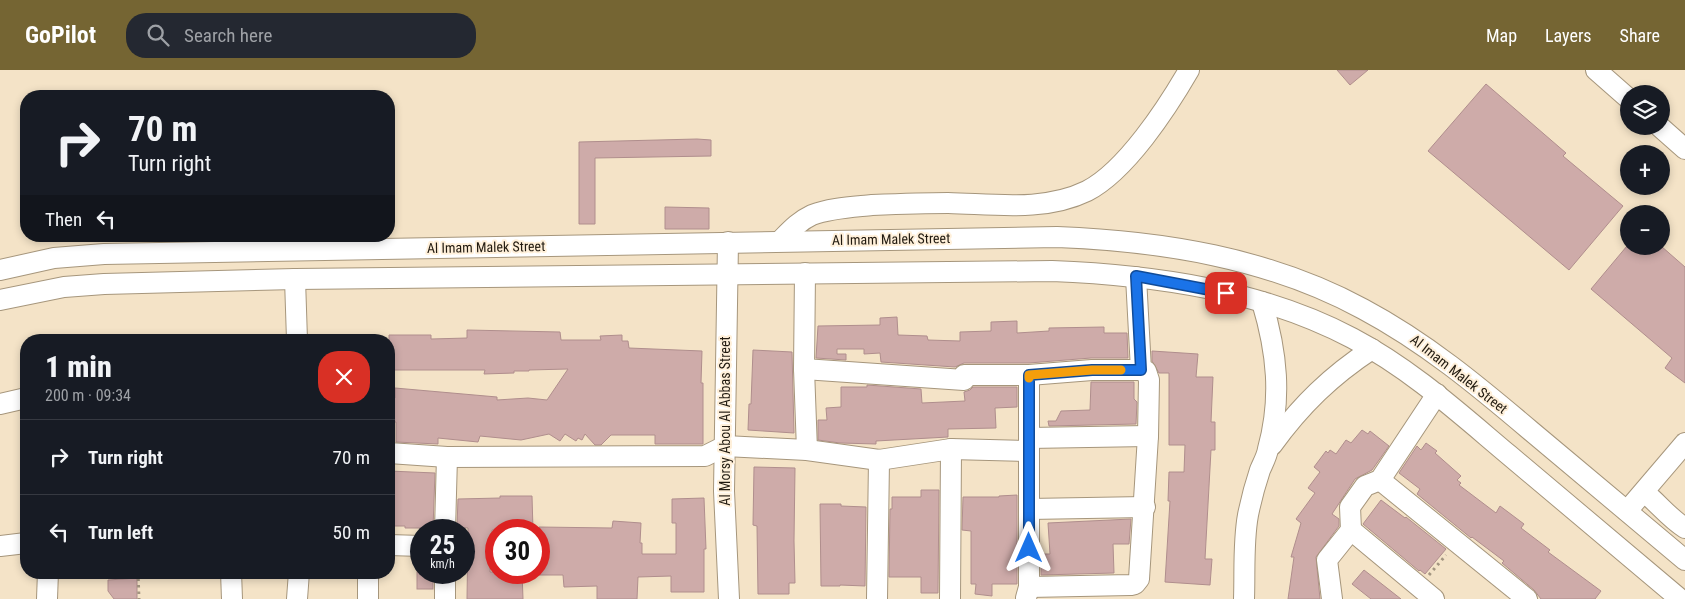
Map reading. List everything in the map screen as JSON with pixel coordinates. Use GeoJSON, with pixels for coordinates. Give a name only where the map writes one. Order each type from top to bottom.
{"type":"FeatureCollection","features":[{"type":"Feature","properties":{"kind":"street"},"geometry":{"type":"LineString","coordinates":[[780,241],[796,224],[813,215],[850,207],[948,203],[1038,205],[1064,199],[1087,190],[1106,177],[1144,136],[1163,112],[1189,70]]}},
{"type":"Feature","properties":{"kind":"street"},"geometry":{"type":"LineString","coordinates":[[1596,70],[1620,91]]}},
{"type":"Feature","properties":{"kind":"street"},"geometry":{"type":"LineString","coordinates":[[1669,135],[1685,149]]}},
{"type":"Feature","properties":{"kind":"street","name":"Al Imam Malek Street"},"geometry":{"type":"LineString","coordinates":[[0,270],[54,258],[104,254],[1056,237],[1095,238],[1172,247],[1262,267],[1314,285],[1363,308],[1410,336],[1454,367],[1685,560]]}},
{"type":"Feature","properties":{"kind":"street","name":"Al Morsy Abou Al Abbas Street"},"geometry":{"type":"LineString","coordinates":[[728,242],[726,274],[725,538],[729,599]]}},
{"type":"Feature","properties":{"kind":"street"},"geometry":{"type":"LineString","coordinates":[[0,300],[64,287],[104,284],[295,279],[1052,271],[1136,276],[1208,289],[1262,302],[1316,321],[1372,349],[1410,373],[1437,394],[1680,599]]}},
{"type":"Feature","properties":{"kind":"street"},"geometry":{"type":"LineString","coordinates":[[805,273],[804,369],[808,450]]}},
{"type":"Feature","properties":{"kind":"street"},"geometry":{"type":"LineString","coordinates":[[1136,276],[1141,370]]}},
{"type":"Feature","properties":{"kind":"street"},"geometry":{"type":"LineString","coordinates":[[295,279],[297,334]]}},
{"type":"Feature","properties":{"kind":"street"},"geometry":{"type":"LineString","coordinates":[[1244,599],[1245,540],[1248,517],[1255,486],[1268,451],[1275,421],[1277,391],[1276,361],[1271,331],[1262,302]]}},
{"type":"Feature","properties":{"kind":"street"},"geometry":{"type":"LineString","coordinates":[[1268,451],[1285,427],[1318,391],[1348,365],[1372,349]]}},
{"type":"Feature","properties":{"kind":"street"},"geometry":{"type":"LineString","coordinates":[[804,369],[964,380],[964,375],[1029,375],[1092,370],[1146,371],[1149,380],[1148,436],[1140,576],[1138,582],[1131,585],[1027,593],[1029,375]]}},
{"type":"Feature","properties":{"kind":"street"},"geometry":{"type":"LineString","coordinates":[[1332,599],[1327,560],[1351,530],[1350,506],[1365,486],[1380,480],[1437,394]]}},
{"type":"Feature","properties":{"kind":"street"},"geometry":{"type":"LineString","coordinates":[[0,404],[20,399]]}},
{"type":"Feature","properties":{"kind":"street"},"geometry":{"type":"LineString","coordinates":[[395,453],[447,457],[705,456],[725,446],[808,450],[879,460],[951,448],[1148,436]]}},
{"type":"Feature","properties":{"kind":"street"},"geometry":{"type":"LineString","coordinates":[[1627,511],[1685,443]]}},
{"type":"Feature","properties":{"kind":"street"},"geometry":{"type":"LineString","coordinates":[[950,599],[951,448]]}},
{"type":"Feature","properties":{"kind":"street"},"geometry":{"type":"LineString","coordinates":[[445,519],[447,457]]}},
{"type":"Feature","properties":{"kind":"street"},"geometry":{"type":"LineString","coordinates":[[877,599],[879,460]]}},
{"type":"Feature","properties":{"kind":"street"},"geometry":{"type":"LineString","coordinates":[[1380,480],[1527,599]]}},
{"type":"Feature","properties":{"kind":"street"},"geometry":{"type":"LineString","coordinates":[[1644,492],[1664,512],[1685,528]]}},
{"type":"Feature","properties":{"kind":"street"},"geometry":{"type":"LineString","coordinates":[[1029,510],[1144,507]]}},
{"type":"Feature","properties":{"kind":"street"},"geometry":{"type":"LineString","coordinates":[[1351,530],[1427,593]]}},
{"type":"Feature","properties":{"kind":"street"},"geometry":{"type":"LineString","coordinates":[[0,546],[20,544]]}},
{"type":"Feature","properties":{"kind":"street"},"geometry":{"type":"LineString","coordinates":[[395,545],[410,546]]}},
{"type":"Feature","properties":{"kind":"street"},"geometry":{"type":"LineString","coordinates":[[47,599],[48,579]]}},
{"type":"Feature","properties":{"kind":"street"},"geometry":{"type":"LineString","coordinates":[[231,579],[232,599]]}},
{"type":"Feature","properties":{"kind":"street"},"geometry":{"type":"LineString","coordinates":[[297,599],[298,579]]}},
{"type":"Feature","properties":{"kind":"street"},"geometry":{"type":"LineString","coordinates":[[368,579],[368,599]]}},
{"type":"Feature","properties":{"kind":"street"},"geometry":{"type":"LineString","coordinates":[[445,584],[445,599]]}},
{"type":"Feature","properties":{"kind":"path"},"geometry":{"type":"LineString","coordinates":[[1427,593],[1456,543]]}},
{"type":"Feature","properties":{"kind":"path"},"geometry":{"type":"LineString","coordinates":[[138,579],[139,599]]}},
{"type":"Feature","properties":{"kind":"building"},"geometry":{"type":"Polygon","coordinates":[[[1337,70],[1368,70],[1350,85],[1337,70]]]}},
{"type":"Feature","properties":{"kind":"building"},"geometry":{"type":"Polygon","coordinates":[[[1486,84],[1566,153],[1563,156],[1622,205],[1569,270],[1428,151],[1486,84]]]}},
{"type":"Feature","properties":{"kind":"building"},"geometry":{"type":"Polygon","coordinates":[[[711,140],[711,156],[595,158],[595,224],[579,224],[579,142],[711,140]]]}},
{"type":"Feature","properties":{"kind":"building"},"geometry":{"type":"Polygon","coordinates":[[[665,207],[709,208],[709,229],[665,229],[665,207]]]}},
{"type":"Feature","properties":{"kind":"building"},"geometry":{"type":"Polygon","coordinates":[[[1620,254],[1670,254],[1685,267],[1685,383],[1665,368],[1672,358],[1591,289],[1620,254]]]}},
{"type":"Feature","properties":{"kind":"building"},"geometry":{"type":"Polygon","coordinates":[[[897,317],[898,335],[927,336],[928,340],[960,341],[960,332],[991,331],[991,322],[1017,321],[1017,333],[1049,331],[1049,328],[1104,327],[1104,333],[1127,333],[1128,358],[1091,358],[1029,363],[964,363],[955,367],[881,362],[880,353],[864,354],[864,349],[837,349],[837,354],[846,354],[846,360],[816,358],[818,326],[880,325],[880,318],[897,317]]]}},
{"type":"Feature","properties":{"kind":"building"},"geometry":{"type":"Polygon","coordinates":[[[467,330],[560,332],[561,340],[601,340],[600,336],[622,335],[622,341],[628,341],[629,348],[702,351],[703,444],[655,444],[655,435],[611,435],[601,445],[595,445],[585,434],[582,440],[578,438],[576,441],[565,434],[560,441],[549,434],[521,440],[480,436],[478,442],[438,438],[438,444],[396,442],[395,388],[497,397],[497,400],[528,398],[547,400],[568,369],[484,374],[485,370],[395,370],[395,335],[431,335],[431,339],[467,338],[467,330]]]}},
{"type":"Feature","properties":{"kind":"building"},"geometry":{"type":"Polygon","coordinates":[[[753,350],[792,352],[794,433],[748,430],[753,350]]]}},
{"type":"Feature","properties":{"kind":"building"},"geometry":{"type":"Polygon","coordinates":[[[1152,351],[1198,354],[1196,377],[1213,377],[1211,422],[1215,422],[1215,450],[1211,450],[1205,559],[1212,559],[1210,585],[1165,582],[1170,501],[1168,501],[1169,472],[1184,472],[1185,445],[1169,445],[1169,373],[1159,373],[1152,361],[1152,351]]]}},
{"type":"Feature","properties":{"kind":"building"},"geometry":{"type":"Polygon","coordinates":[[[1091,382],[1134,382],[1134,399],[1137,402],[1136,424],[1049,426],[1048,421],[1056,421],[1061,411],[1090,410],[1091,382]]]}},
{"type":"Feature","properties":{"kind":"building"},"geometry":{"type":"Polygon","coordinates":[[[867,385],[921,389],[922,403],[965,401],[964,392],[973,387],[1017,387],[1017,407],[995,408],[996,428],[948,429],[948,437],[876,441],[876,444],[818,440],[818,420],[827,420],[826,408],[841,407],[841,387],[867,387],[867,385]]]}},
{"type":"Feature","properties":{"kind":"building"},"geometry":{"type":"Polygon","coordinates":[[[1362,430],[1368,434],[1370,431],[1389,446],[1372,470],[1355,479],[1332,514],[1339,519],[1339,526],[1316,557],[1320,599],[1288,599],[1294,557],[1291,557],[1301,523],[1296,519],[1315,493],[1308,488],[1320,472],[1314,467],[1326,451],[1328,453],[1330,450],[1336,454],[1346,440],[1351,443],[1362,430]]]}},
{"type":"Feature","properties":{"kind":"building"},"geometry":{"type":"Polygon","coordinates":[[[1426,443],[1437,451],[1435,453],[1461,476],[1457,480],[1461,483],[1459,485],[1496,513],[1500,506],[1524,524],[1521,528],[1550,550],[1548,552],[1601,591],[1595,599],[1541,599],[1534,590],[1502,563],[1504,561],[1471,538],[1417,494],[1420,489],[1399,473],[1417,446],[1421,450],[1426,443]]]}},
{"type":"Feature","properties":{"kind":"building"},"geometry":{"type":"Polygon","coordinates":[[[754,467],[795,468],[795,583],[789,583],[789,594],[758,594],[757,526],[753,525],[754,467]]]}},
{"type":"Feature","properties":{"kind":"building"},"geometry":{"type":"Polygon","coordinates":[[[395,471],[435,473],[433,519],[410,519],[410,528],[405,528],[405,526],[395,526],[395,471]]]}},
{"type":"Feature","properties":{"kind":"building"},"geometry":{"type":"Polygon","coordinates":[[[921,490],[939,490],[938,593],[921,593],[921,577],[889,577],[890,509],[892,509],[892,497],[921,497],[921,490]]]}},
{"type":"Feature","properties":{"kind":"building"},"geometry":{"type":"Polygon","coordinates":[[[1017,495],[1017,584],[992,584],[992,596],[975,594],[976,584],[971,584],[971,531],[962,530],[963,497],[1017,495]]]}},
{"type":"Feature","properties":{"kind":"building"},"geometry":{"type":"Polygon","coordinates":[[[500,496],[532,496],[533,519],[485,519],[485,584],[522,584],[523,599],[467,599],[467,584],[475,584],[475,519],[457,519],[458,499],[500,498],[500,496]]]}},
{"type":"Feature","properties":{"kind":"building"},"geometry":{"type":"Polygon","coordinates":[[[704,498],[706,549],[704,549],[704,592],[671,592],[671,576],[638,577],[637,599],[597,599],[597,586],[564,587],[563,575],[550,575],[550,527],[612,528],[613,521],[641,523],[640,543],[642,543],[642,554],[676,554],[676,523],[672,523],[672,499],[704,498]]]}},
{"type":"Feature","properties":{"kind":"building"},"geometry":{"type":"Polygon","coordinates":[[[1381,500],[1446,549],[1425,574],[1363,524],[1381,500]]]}},
{"type":"Feature","properties":{"kind":"building"},"geometry":{"type":"Polygon","coordinates":[[[820,504],[866,507],[865,586],[821,586],[820,504]]]}},
{"type":"Feature","properties":{"kind":"building"},"geometry":{"type":"Polygon","coordinates":[[[1131,519],[1129,544],[1113,544],[1114,573],[1041,575],[1041,554],[1050,554],[1048,523],[1131,519]]]}},
{"type":"Feature","properties":{"kind":"building"},"geometry":{"type":"Polygon","coordinates":[[[1364,570],[1401,599],[1371,599],[1352,584],[1364,570]]]}},
{"type":"Feature","properties":{"kind":"building"},"geometry":{"type":"Polygon","coordinates":[[[137,579],[137,599],[114,599],[108,591],[108,580],[137,579]]]}},
{"type":"Feature","properties":{"kind":"building"},"geometry":{"type":"Polygon","coordinates":[[[417,584],[433,584],[433,589],[417,589],[417,584]]]}},
{"type":"Feature","properties":{"kind":"slow traffic"},"geometry":{"type":"LineString","coordinates":[[1029,378],[1029,375],[1092,370],[1121,370]]}},
{"type":"Feature","properties":{"kind":"route"},"geometry":{"type":"LineString","coordinates":[[1029,548],[1029,375],[1092,370],[1141,370],[1136,276],[1226,293]]}}]}
